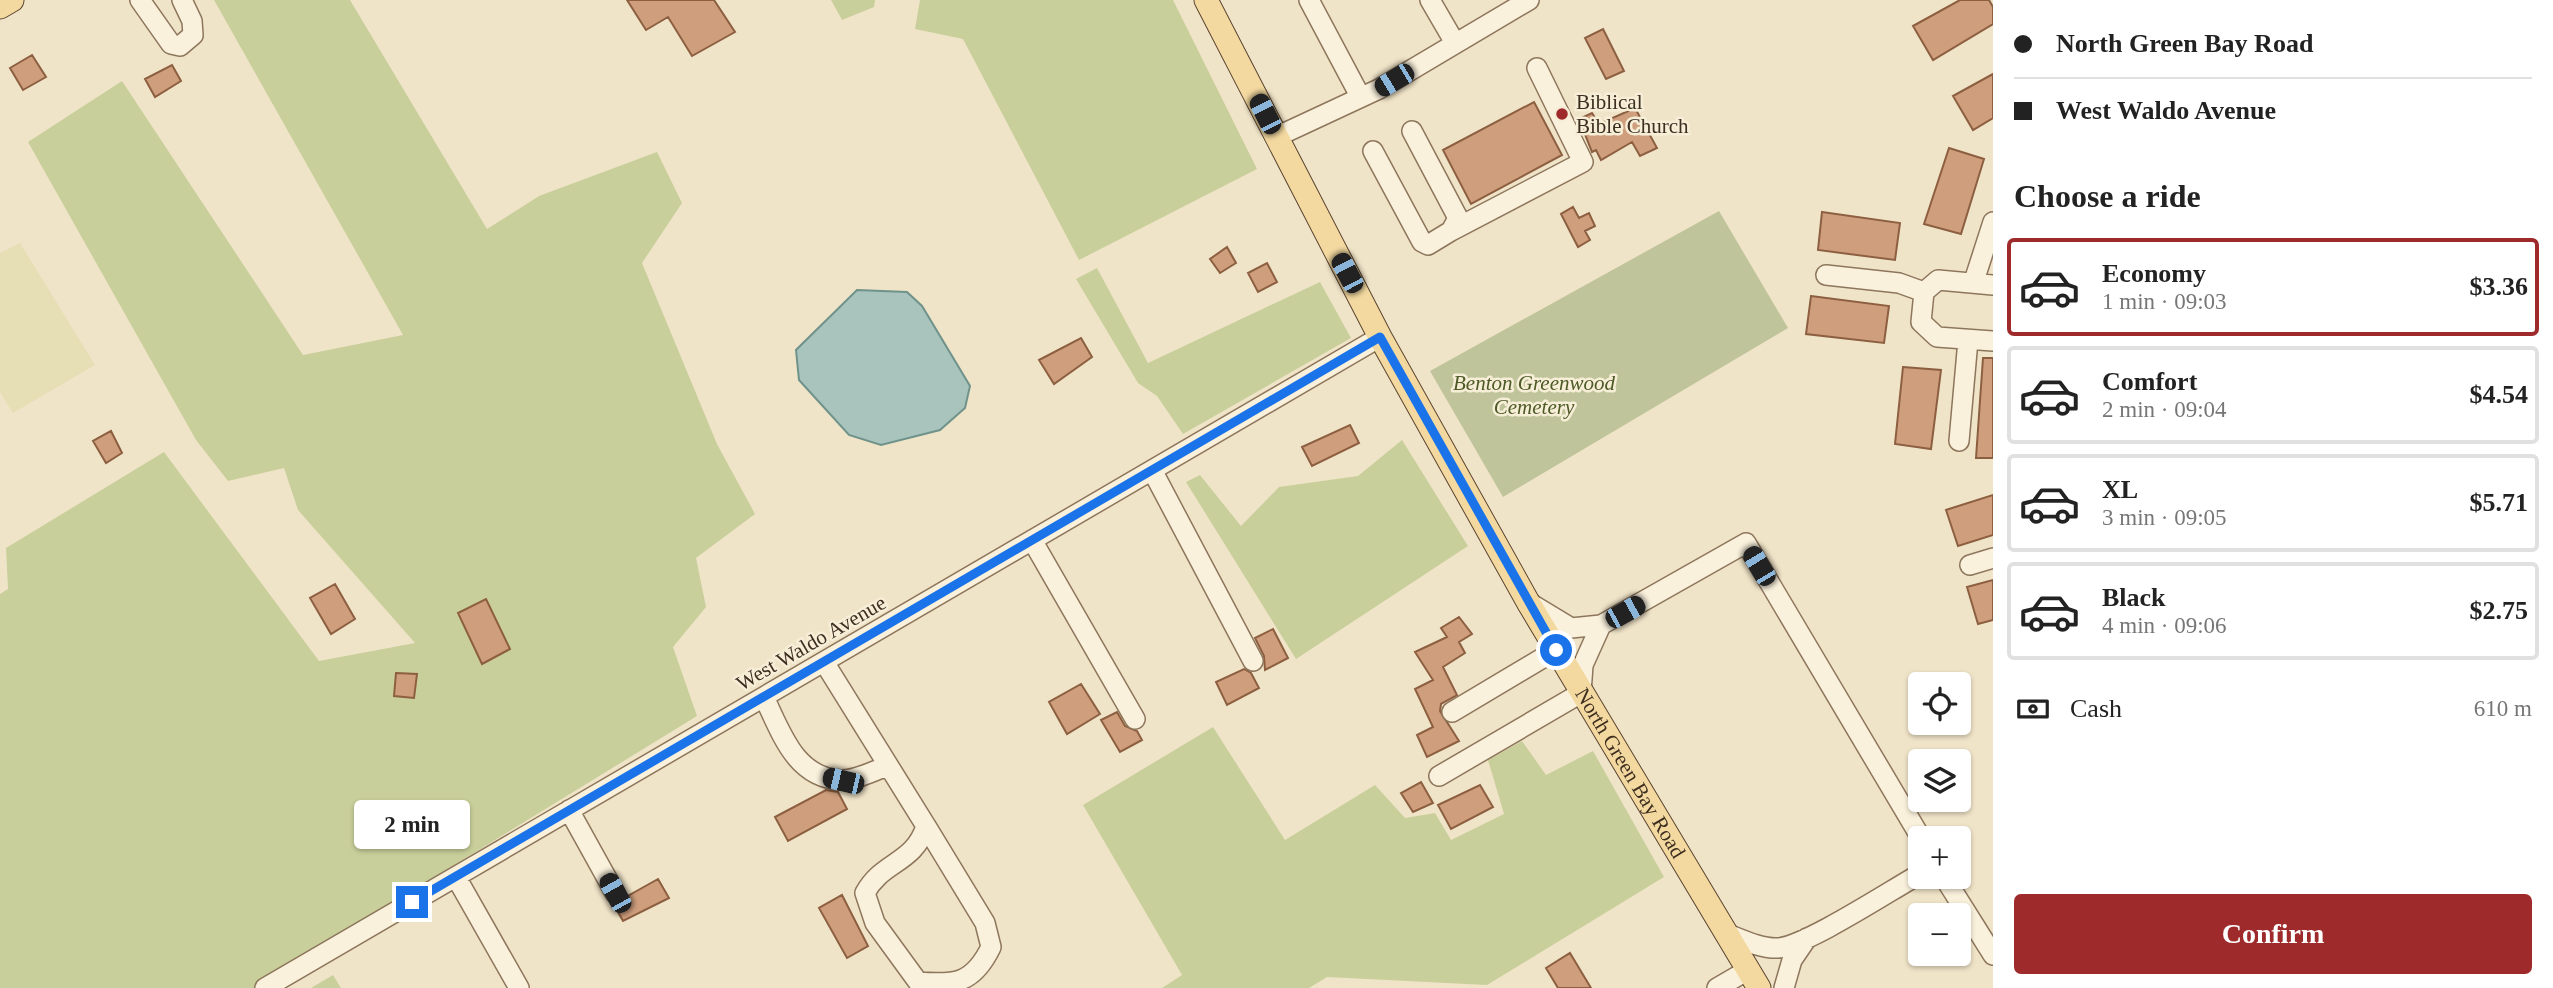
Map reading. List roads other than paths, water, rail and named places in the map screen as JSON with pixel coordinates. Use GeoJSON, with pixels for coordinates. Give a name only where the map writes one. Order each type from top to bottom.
{"type":"FeatureCollection","features":[{"type":"Feature","properties":{"kind":"main road"},"geometry":{"type":"LineString","coordinates":[[0,7],[12,0]]}},
{"type":"Feature","properties":{"kind":"main road","name":"North Green Bay Road"},"geometry":{"type":"LineString","coordinates":[[1206,0],[1380,337],[1528,602],[1754,979]]}},
{"type":"Feature","properties":{"kind":"street"},"geometry":{"type":"LineString","coordinates":[[140,0],[171,44],[180,46],[193,35],[192,21],[181,0]]}},
{"type":"Feature","properties":{"kind":"street"},"geometry":{"type":"LineString","coordinates":[[1308,0],[1360,96]]}},
{"type":"Feature","properties":{"kind":"street"},"geometry":{"type":"LineString","coordinates":[[1430,0],[1455,44]]}},
{"type":"Feature","properties":{"kind":"street"},"geometry":{"type":"LineString","coordinates":[[1276,137],[1379,89],[1529,0]]}},
{"type":"Feature","properties":{"kind":"street"},"geometry":{"type":"LineString","coordinates":[[1373,151],[1422,242],[1428,245],[1583,162],[1537,68]]}},
{"type":"Feature","properties":{"kind":"street"},"geometry":{"type":"LineString","coordinates":[[1412,131],[1458,218],[1451,231]]}},
{"type":"Feature","properties":{"kind":"street"},"geometry":{"type":"LineString","coordinates":[[1993,222],[1983,283],[1938,280],[1924,292],[1921,322],[1937,337],[1993,341]]}},
{"type":"Feature","properties":{"kind":"street"},"geometry":{"type":"LineString","coordinates":[[1826,275],[1899,283],[1924,292]]}},
{"type":"Feature","properties":{"kind":"street","name":"West Waldo Avenue"},"geometry":{"type":"LineString","coordinates":[[265,988],[1380,337]]}},
{"type":"Feature","properties":{"kind":"street"},"geometry":{"type":"LineString","coordinates":[[1959,442],[1968,340]]}},
{"type":"Feature","properties":{"kind":"street"},"geometry":{"type":"LineString","coordinates":[[1152,470],[1253,661]]}},
{"type":"Feature","properties":{"kind":"street"},"geometry":{"type":"LineString","coordinates":[[1032,540],[1135,719]]}},
{"type":"Feature","properties":{"kind":"street"},"geometry":{"type":"LineString","coordinates":[[1528,602],[1571,628],[1601,625],[1746,543],[1914,826]]}},
{"type":"Feature","properties":{"kind":"street"},"geometry":{"type":"LineString","coordinates":[[1970,565],[1993,558]]}},
{"type":"Feature","properties":{"kind":"street"},"geometry":{"type":"LineString","coordinates":[[1438,776],[1581,693],[1583,665],[1601,625]]}},
{"type":"Feature","properties":{"kind":"street"},"geometry":{"type":"LineString","coordinates":[[1452,712],[1556,650]]}},
{"type":"Feature","properties":{"kind":"street"},"geometry":{"type":"LineString","coordinates":[[824,662],[926,826],[985,923],[991,947],[983,965],[968,978],[950,985],[918,982],[875,923],[865,893],[873,877],[912,853],[921,843],[926,826]]}},
{"type":"Feature","properties":{"kind":"street"},"geometry":{"type":"LineString","coordinates":[[764,697],[791,750],[802,765],[818,775],[843,781],[888,766]]}},
{"type":"Feature","properties":{"kind":"street"},"geometry":{"type":"LineString","coordinates":[[569,810],[615,893]]}},
{"type":"Feature","properties":{"kind":"street"},"geometry":{"type":"LineString","coordinates":[[456,877],[519,988]]}},
{"type":"Feature","properties":{"kind":"street"},"geometry":{"type":"LineString","coordinates":[[1726,933],[1781,948],[1807,938],[1908,881]]}},
{"type":"Feature","properties":{"kind":"street"},"geometry":{"type":"LineString","coordinates":[[1952,889],[1993,955]]}},
{"type":"Feature","properties":{"kind":"street"},"geometry":{"type":"LineString","coordinates":[[1784,988],[1792,960],[1807,938]]}},
{"type":"Feature","properties":{"kind":"street"},"geometry":{"type":"LineString","coordinates":[[1717,988],[1754,979]]}},
{"type":"Feature","properties":{"kind":"water"},"geometry":{"type":"Polygon","coordinates":[[[857,290],[907,292],[922,306],[970,386],[965,408],[940,430],[881,445],[849,435],[799,380],[796,350],[857,290]]]}},
{"type":"Feature","properties":{"kind":"place","name":"Biblical Bible Church"},"geometry":{"type":"Point","coordinates":[1562,114]}},
{"type":"Feature","properties":{"kind":"park label","name":"Benton Greenwood Cemetery"},"geometry":{"type":"Point","coordinates":[1534,395]}}]}
